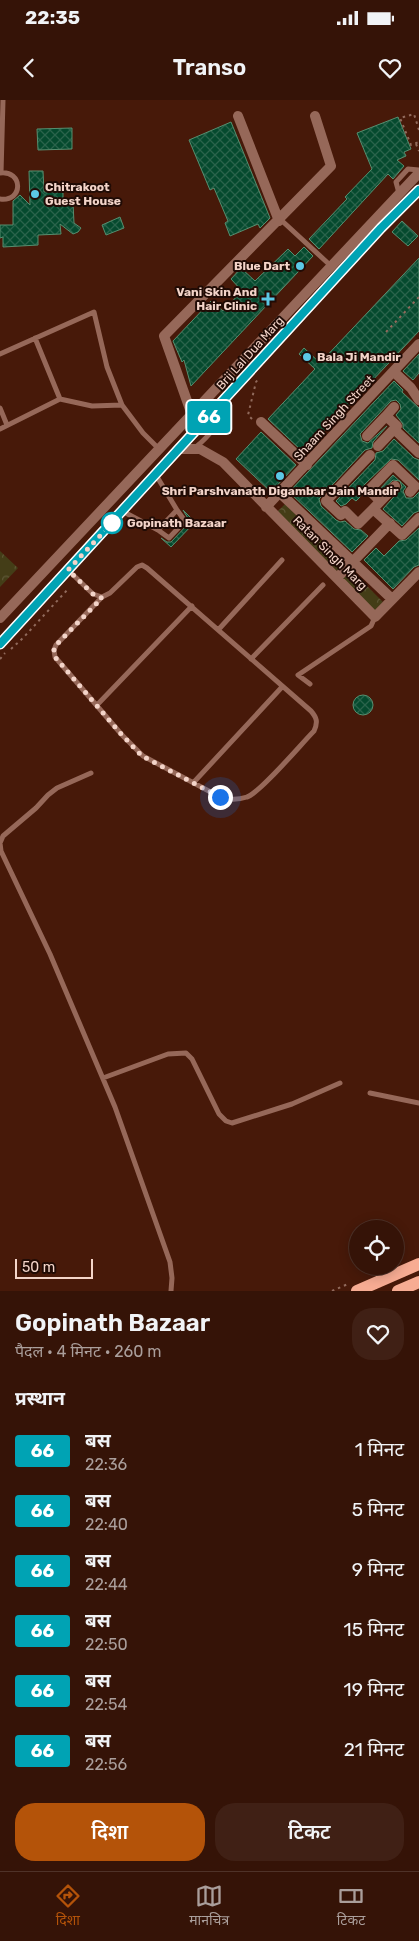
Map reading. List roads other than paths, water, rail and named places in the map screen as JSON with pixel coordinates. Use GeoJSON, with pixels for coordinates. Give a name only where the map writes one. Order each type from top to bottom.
{"type":"FeatureCollection","features":[{"type":"Feature","properties":{"kind":"main road"},"geometry":{"type":"LineString","coordinates":[[357,1291],[419,1264]]}},
{"type":"Feature","properties":{"kind":"main road"},"geometry":{"type":"LineString","coordinates":[[398,1291],[419,1282]]}},
{"type":"Feature","properties":{"kind":"street"},"geometry":{"type":"LineString","coordinates":[[238,116],[279,220]]}},
{"type":"Feature","properties":{"kind":"street"},"geometry":{"type":"LineString","coordinates":[[192,415],[164,336],[331,166],[315,116]]}},
{"type":"Feature","properties":{"kind":"street","name":"Brij Lal Dua Marg"},"geometry":{"type":"LineString","coordinates":[[0,618],[419,171]]}},
{"type":"Feature","properties":{"kind":"street","name":"Brij Lal Dua Marg"},"geometry":{"type":"LineString","coordinates":[[0,644],[381,228],[419,190]]}},
{"type":"Feature","properties":{"kind":"street","name":"Shaam Singh Street"},"geometry":{"type":"LineString","coordinates":[[266,507],[419,344]]}},
{"type":"Feature","properties":{"kind":"street"},"geometry":{"type":"LineString","coordinates":[[394,372],[411,388],[419,400]]}},
{"type":"Feature","properties":{"kind":"street"},"geometry":{"type":"LineString","coordinates":[[367,436],[394,407]]}},
{"type":"Feature","properties":{"kind":"street"},"geometry":{"type":"LineString","coordinates":[[386,416],[398,425],[419,453]]}},
{"type":"Feature","properties":{"kind":"street"},"geometry":{"type":"LineString","coordinates":[[259,424],[307,465]]}},
{"type":"Feature","properties":{"kind":"street"},"geometry":{"type":"LineString","coordinates":[[378,446],[398,425]]}},
{"type":"Feature","properties":{"kind":"street"},"geometry":{"type":"LineString","coordinates":[[179,449],[195,448]]}},
{"type":"Feature","properties":{"kind":"street","name":"Ratan Singh Marg"},"geometry":{"type":"LineString","coordinates":[[195,448],[223,462],[375,617]]}},
{"type":"Feature","properties":{"kind":"street"},"geometry":{"type":"LineString","coordinates":[[370,455],[326,501],[341,515],[345,511],[358,524],[395,486]]}},
{"type":"Feature","properties":{"kind":"street"},"geometry":{"type":"LineString","coordinates":[[410,492],[415,486],[394,465],[369,490],[376,505],[402,535],[419,518]]}},
{"type":"Feature","properties":{"kind":"street"},"geometry":{"type":"LineString","coordinates":[[280,493],[392,600]]}},
{"type":"Feature","properties":{"kind":"street"},"geometry":{"type":"LineString","coordinates":[[337,578],[390,523]]}},
{"type":"Feature","properties":{"kind":"street"},"geometry":{"type":"LineString","coordinates":[[375,617],[419,572]]}},
{"type":"Feature","properties":{"kind":"lane"},"geometry":{"type":"LineString","coordinates":[[0,199],[11,198],[16,194],[18,188],[14,176],[8,173],[1,173],[3,100]]}},
{"type":"Feature","properties":{"kind":"lane"},"geometry":{"type":"LineString","coordinates":[[279,220],[331,266]]}},
{"type":"Feature","properties":{"kind":"lane"},"geometry":{"type":"LineString","coordinates":[[0,354],[94,312],[107,367],[122,405],[143,433],[160,449]]}},
{"type":"Feature","properties":{"kind":"lane"},"geometry":{"type":"LineString","coordinates":[[35,338],[60,399]]}},
{"type":"Feature","properties":{"kind":"lane"},"geometry":{"type":"LineString","coordinates":[[0,429],[60,399],[92,406],[122,405]]}},
{"type":"Feature","properties":{"kind":"lane"},"geometry":{"type":"LineString","coordinates":[[195,448],[209,436],[217,422],[218,406]]}},
{"type":"Feature","properties":{"kind":"lane"},"geometry":{"type":"LineString","coordinates":[[0,408],[7,425]]}},
{"type":"Feature","properties":{"kind":"lane"},"geometry":{"type":"LineString","coordinates":[[122,511],[169,538],[185,521],[156,475]]}},
{"type":"Feature","properties":{"kind":"lane"},"geometry":{"type":"LineString","coordinates":[[158,530],[177,510]]}},
{"type":"Feature","properties":{"kind":"lane"},"geometry":{"type":"LineString","coordinates":[[219,629],[282,560]]}},
{"type":"Feature","properties":{"kind":"lane"},"geometry":{"type":"LineString","coordinates":[[142,565],[192,606],[316,718],[317,724],[314,730],[260,788],[247,797],[228,800],[142,756],[55,657],[54,650],[56,645],[102,598],[110,593],[132,571],[142,565]]}},
{"type":"Feature","properties":{"kind":"lane"},"geometry":{"type":"LineString","coordinates":[[68,570],[93,594],[102,598]]}},
{"type":"Feature","properties":{"kind":"lane"},"geometry":{"type":"LineString","coordinates":[[251,659],[324,585]]}},
{"type":"Feature","properties":{"kind":"lane"},"geometry":{"type":"LineString","coordinates":[[98,705],[192,606]]}},
{"type":"Feature","properties":{"kind":"lane"},"geometry":{"type":"LineString","coordinates":[[310,684],[298,675],[371,626],[375,617]]}},
{"type":"Feature","properties":{"kind":"lane"},"geometry":{"type":"LineString","coordinates":[[194,782],[282,687]]}},
{"type":"Feature","properties":{"kind":"lane"},"geometry":{"type":"LineString","coordinates":[[91,773],[57,788],[48,795],[3,836],[0,843],[1,851],[50,954],[115,1107],[170,1262],[171,1291]]}},
{"type":"Feature","properties":{"kind":"lane"},"geometry":{"type":"LineString","coordinates":[[102,1078],[168,1054],[186,1053],[192,1058],[219,1114],[226,1121],[232,1123],[292,1104],[340,1083]]}},
{"type":"Feature","properties":{"kind":"lane"},"geometry":{"type":"LineString","coordinates":[[370,1093],[419,1103]]}},
{"type":"Feature","properties":{"kind":"place","name":"Chitrakoot Guest House"},"geometry":{"type":"Point","coordinates":[35,194]}},
{"type":"Feature","properties":{"kind":"place","name":"Blue Dart"},"geometry":{"type":"Point","coordinates":[300,266]}},
{"type":"Feature","properties":{"kind":"place","name":"Vani Skin And Hair Clinic"},"geometry":{"type":"Point","coordinates":[268,299]}},
{"type":"Feature","properties":{"kind":"place","name":"Bala Ji Mandir"},"geometry":{"type":"Point","coordinates":[307,357]}},
{"type":"Feature","properties":{"kind":"place","name":"Shri Parshvanath Digambar Jain Mandir"},"geometry":{"type":"Point","coordinates":[280,476]}},
{"type":"Feature","properties":{"kind":"place","name":"Gopinath Bazaar"},"geometry":{"type":"Point","coordinates":[112,523]}}]}
